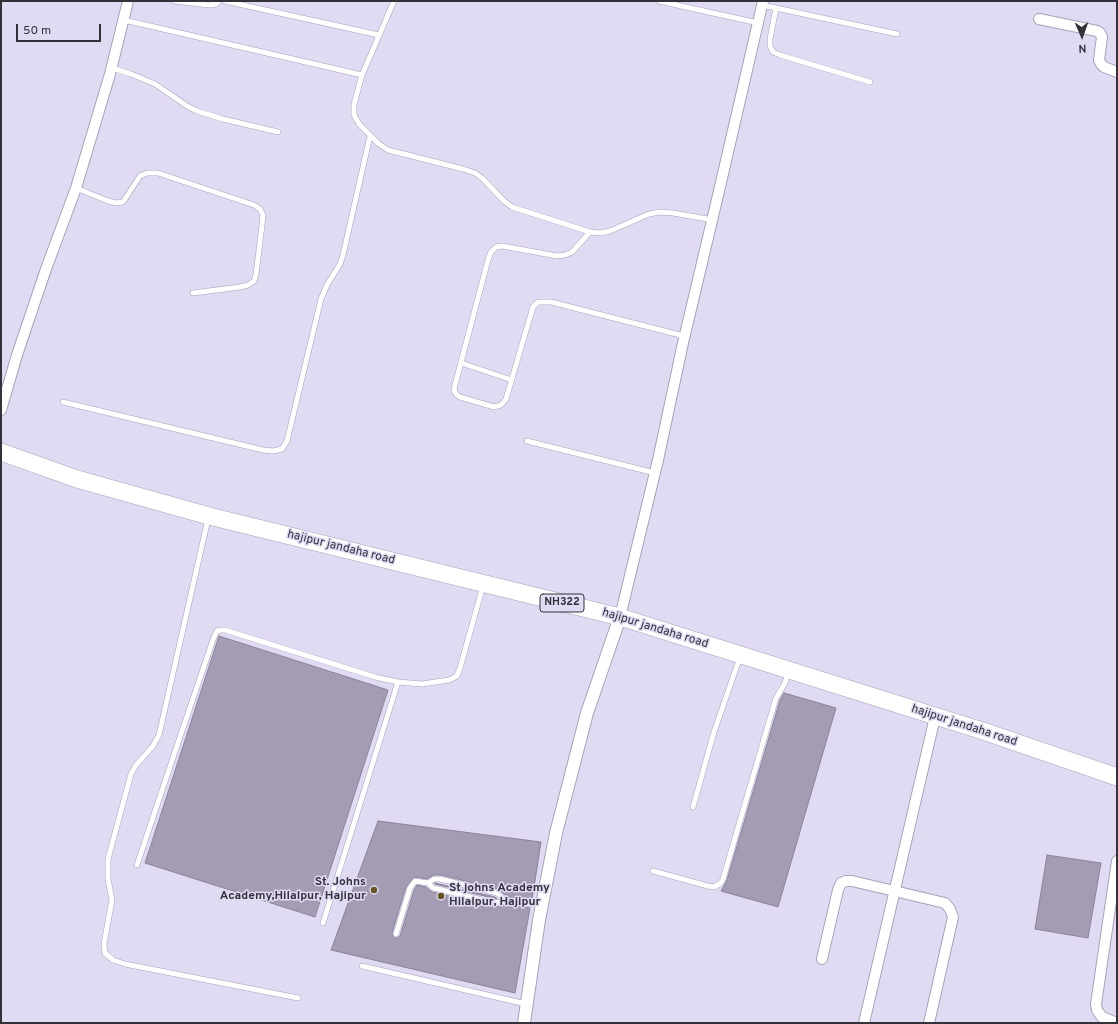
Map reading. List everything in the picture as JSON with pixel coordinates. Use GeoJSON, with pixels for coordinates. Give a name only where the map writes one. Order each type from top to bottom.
{"type":"FeatureCollection","features":[{"type":"Feature","properties":{"kind":"highway","name":"hajipur jandaha road"},"geometry":{"type":"LineString","coordinates":[[1,452],[77,479],[209,516],[620,617],[983,731],[1117,777]]}},
{"type":"Feature","properties":{"kind":"street"},"geometry":{"type":"LineString","coordinates":[[1,410],[17,355],[76,188],[112,68],[128,1]]}},
{"type":"Feature","properties":{"kind":"street"},"geometry":{"type":"LineString","coordinates":[[524,1023],[542,906],[556,833],[577,750],[598,680],[620,617],[655,473],[684,336],[763,3]]}},
{"type":"Feature","properties":{"kind":"street"},"geometry":{"type":"LineString","coordinates":[[1039,19],[1100,33],[1102,37],[1099,60],[1100,64],[1117,72]]}},
{"type":"Feature","properties":{"kind":"street"},"geometry":{"type":"LineString","coordinates":[[864,1023],[935,717]]}},
{"type":"Feature","properties":{"kind":"street"},"geometry":{"type":"LineString","coordinates":[[1117,861],[1096,1004],[1097,1010],[1102,1017],[1117,1023]]}},
{"type":"Feature","properties":{"kind":"street"},"geometry":{"type":"LineString","coordinates":[[822,959],[838,890],[841,883],[852,880],[945,903],[950,909],[953,917],[929,1023]]}},
{"type":"Feature","properties":{"kind":"lane"},"geometry":{"type":"LineString","coordinates":[[174,1],[209,5],[216,4],[219,1]]}},
{"type":"Feature","properties":{"kind":"lane"},"geometry":{"type":"LineString","coordinates":[[225,1],[379,35]]}},
{"type":"Feature","properties":{"kind":"lane"},"geometry":{"type":"LineString","coordinates":[[394,1],[362,75],[354,104],[354,115],[359,124],[379,144],[388,150],[475,173],[512,207],[590,232],[600,233],[610,231],[649,214],[660,212],[712,220]]}},
{"type":"Feature","properties":{"kind":"lane"},"geometry":{"type":"LineString","coordinates":[[659,1],[758,23]]}},
{"type":"Feature","properties":{"kind":"lane"},"geometry":{"type":"LineString","coordinates":[[763,3],[776,8],[897,34]]}},
{"type":"Feature","properties":{"kind":"lane"},"geometry":{"type":"LineString","coordinates":[[776,8],[770,39],[770,46],[773,52],[870,82]]}},
{"type":"Feature","properties":{"kind":"lane"},"geometry":{"type":"LineString","coordinates":[[124,20],[362,75]]}},
{"type":"Feature","properties":{"kind":"lane"},"geometry":{"type":"LineString","coordinates":[[112,68],[155,84],[187,106],[197,111],[223,119],[278,132]]}},
{"type":"Feature","properties":{"kind":"lane"},"geometry":{"type":"LineString","coordinates":[[63,402],[263,450],[273,451],[282,449],[287,442],[321,300],[327,285],[340,264],[343,254],[370,136]]}},
{"type":"Feature","properties":{"kind":"lane"},"geometry":{"type":"LineString","coordinates":[[76,188],[108,201],[116,203],[123,202],[140,176],[148,173],[158,173],[254,205],[260,209],[263,215],[254,281],[248,285],[240,287],[193,293]]}},
{"type":"Feature","properties":{"kind":"lane"},"geometry":{"type":"LineString","coordinates":[[590,232],[572,252],[565,255],[556,256],[502,246],[496,247],[491,252],[454,390],[456,394],[460,397],[494,407],[501,405],[506,399],[533,307],[538,302],[551,302],[684,336]]}},
{"type":"Feature","properties":{"kind":"lane"},"geometry":{"type":"LineString","coordinates":[[461,363],[512,380]]}},
{"type":"Feature","properties":{"kind":"lane"},"geometry":{"type":"LineString","coordinates":[[527,441],[655,473]]}},
{"type":"Feature","properties":{"kind":"lane"},"geometry":{"type":"LineString","coordinates":[[209,516],[159,735],[153,746],[130,774],[108,859],[108,879],[112,900],[104,944],[105,953],[113,960],[125,964],[298,998]]}},
{"type":"Feature","properties":{"kind":"lane"},"geometry":{"type":"LineString","coordinates":[[137,865],[217,631],[225,630],[367,674],[398,682],[422,684],[438,682],[449,680],[457,676],[484,584]]}},
{"type":"Feature","properties":{"kind":"lane"},"geometry":{"type":"LineString","coordinates":[[693,807],[714,732],[741,654]]}},
{"type":"Feature","properties":{"kind":"lane"},"geometry":{"type":"LineString","coordinates":[[653,871],[708,886],[714,887],[721,883],[776,698],[789,670]]}},
{"type":"Feature","properties":{"kind":"lane"},"geometry":{"type":"LineString","coordinates":[[324,923],[398,682]]}},
{"type":"Feature","properties":{"kind":"lane"},"geometry":{"type":"LineString","coordinates":[[428,883],[434,879],[447,881],[496,893],[506,901]]}},
{"type":"Feature","properties":{"kind":"lane"},"geometry":{"type":"LineString","coordinates":[[396,934],[412,884],[415,881],[428,883],[433,888],[490,902],[496,903],[506,901],[542,906]]}},
{"type":"Feature","properties":{"kind":"lane"},"geometry":{"type":"LineString","coordinates":[[362,966],[526,1004]]}},
{"type":"Feature","properties":{"kind":"building"},"geometry":{"type":"Polygon","coordinates":[[[219,636],[388,690],[315,917],[145,863],[219,636]]]}},
{"type":"Feature","properties":{"kind":"building"},"geometry":{"type":"Polygon","coordinates":[[[784,693],[836,708],[778,907],[721,891],[727,880],[780,700],[784,693]]]}},
{"type":"Feature","properties":{"kind":"building","name":"St johns Academy Hilalpur, Hajipur"},"geometry":{"type":"Polygon","coordinates":[[[378,821],[541,842],[532,900],[508,897],[498,889],[441,875],[434,875],[427,879],[414,877],[406,887],[392,933],[394,938],[400,936],[414,890],[417,885],[426,887],[432,892],[489,906],[497,907],[506,905],[530,908],[515,993],[331,950],[378,821]]]}},
{"type":"Feature","properties":{"kind":"building"},"geometry":{"type":"Polygon","coordinates":[[[1047,855],[1101,863],[1088,938],[1035,929],[1047,855]]]}},
{"type":"Feature","properties":{"kind":"building"},"geometry":{"type":"Polygon","coordinates":[[[435,884],[495,897],[497,899],[435,884]]]}},
{"type":"Feature","properties":{"kind":"place","name":"St. Johns Academy,Hilalpur, Hajipur"},"geometry":{"type":"Point","coordinates":[374,890]}},
{"type":"Feature","properties":{"kind":"place","name":"St johns Academy Hilalpur, Hajipur"},"geometry":{"type":"Point","coordinates":[441,896]}}]}
